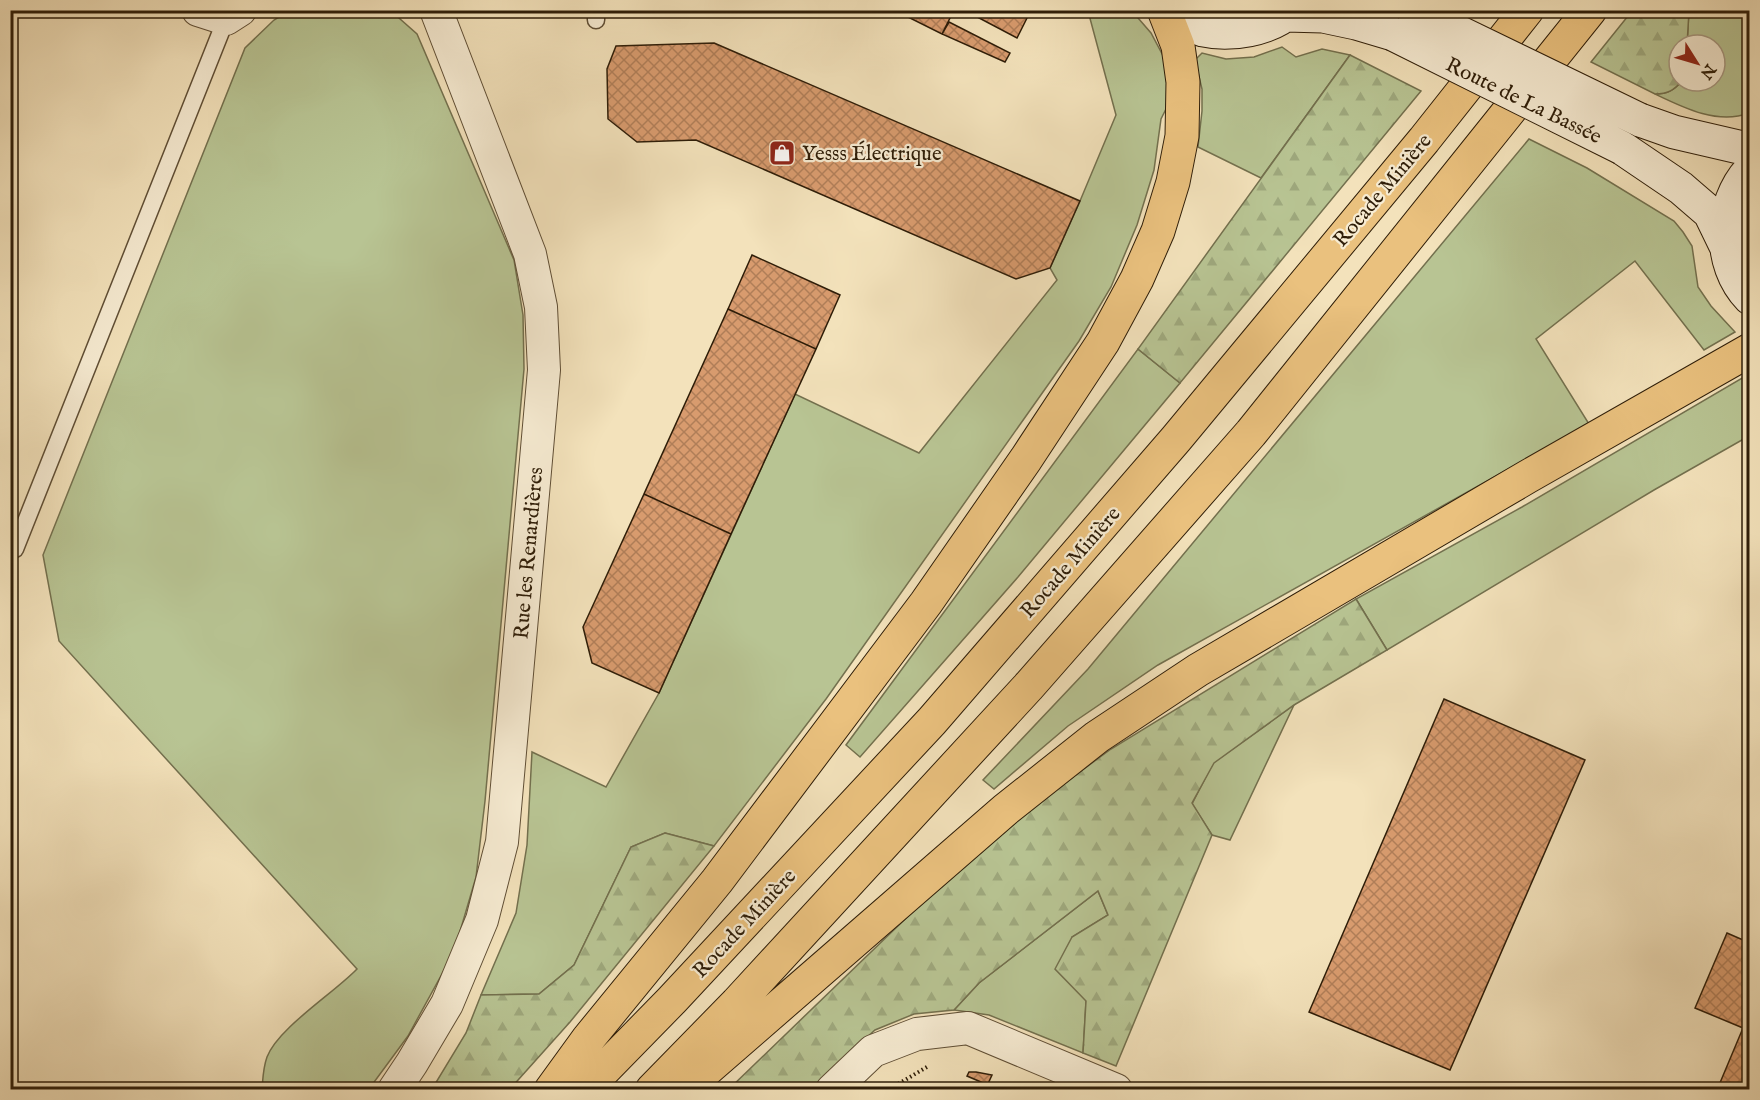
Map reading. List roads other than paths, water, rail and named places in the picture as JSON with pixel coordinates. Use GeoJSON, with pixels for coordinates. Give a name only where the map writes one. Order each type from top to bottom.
{"type":"FeatureCollection","features":[{"type":"Feature","properties":{"kind":"highway"},"geometry":{"type":"LineString","coordinates":[[551,1089],[588,1039],[717,881],[926,603],[1104,342],[1137,279],[1158,231],[1173,182],[1180,147],[1183,82],[1178,46],[1165,10]]}},
{"type":"Feature","properties":{"kind":"highway","name":"Rocade Minière"},"geometry":{"type":"LineString","coordinates":[[584,1089],[672,1000],[939,712],[1176,439],[1424,140],[1527,10]]}},
{"type":"Feature","properties":{"kind":"highway"},"geometry":{"type":"LineString","coordinates":[[652,1089],[737,1003],[1029,687],[1244,442],[1590,10]]}},
{"type":"Feature","properties":{"kind":"highway"},"geometry":{"type":"LineString","coordinates":[[683,1089],[1005,810],[1097,737],[1208,664],[1517,482],[1749,350]]}},
{"type":"Feature","properties":{"kind":"main road"},"geometry":{"type":"LineString","coordinates":[[1165,10],[1202,29],[1231,33],[1260,28],[1288,13]]}},
{"type":"Feature","properties":{"kind":"main road","name":"Route de La Bassée"},"geometry":{"type":"LineString","coordinates":[[1288,13],[1323,16],[1356,23],[1403,22],[1640,120],[1674,132],[1743,148],[1749,147]]}},
{"type":"Feature","properties":{"kind":"main road","name":"Route de La Bassée"},"geometry":{"type":"LineString","coordinates":[[1403,22],[1622,148],[1681,188],[1710,213],[1726,246]]}},
{"type":"Feature","properties":{"kind":"main road"},"geometry":{"type":"LineString","coordinates":[[1749,170],[1732,198],[1726,222],[1726,246],[1733,272],[1749,298]]}},
{"type":"Feature","properties":{"kind":"street","name":"Rue les Renardières"},"geometry":{"type":"LineString","coordinates":[[394,1089],[447,1004],[482,920],[501,842],[544,370],[541,307],[530,254],[436,10]]}},
{"type":"Feature","properties":{"kind":"street"},"geometry":{"type":"LineString","coordinates":[[832,1089],[873,1051],[917,1034],[969,1028],[1116,1089]]}},
{"type":"Feature","properties":{"kind":"lane"},"geometry":{"type":"LineString","coordinates":[[15,549],[221,13]]}},
{"type":"Feature","properties":{"kind":"place","name":"Yesss Électrique"},"geometry":{"type":"Point","coordinates":[782,153]}}]}
